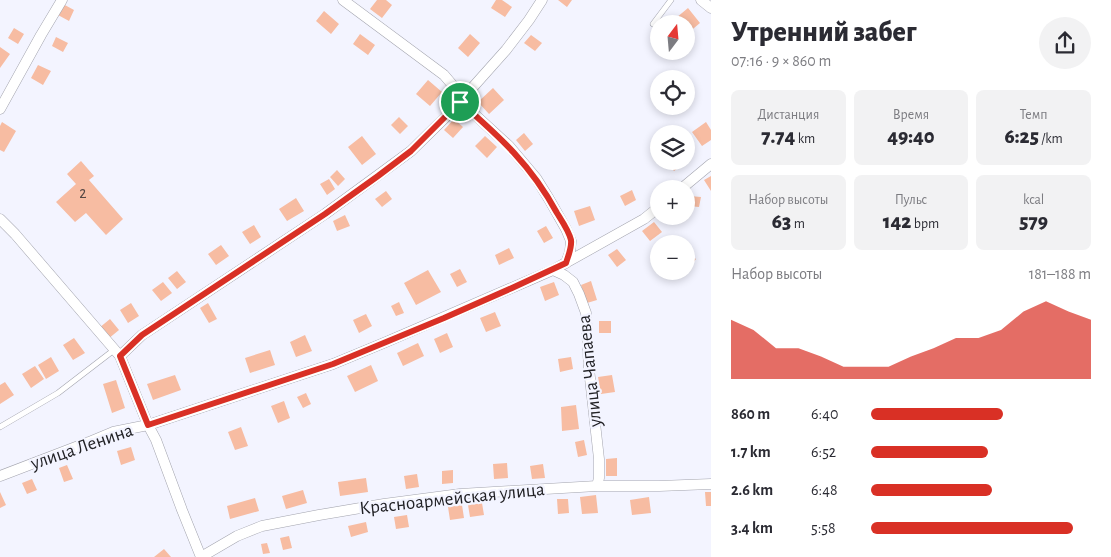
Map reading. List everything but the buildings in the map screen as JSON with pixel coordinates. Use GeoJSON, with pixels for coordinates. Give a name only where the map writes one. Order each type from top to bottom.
{"type":"FeatureCollection","features":[{"type":"Feature","properties":{"kind":"street"},"geometry":{"type":"LineString","coordinates":[[0,109],[62,0]]}},
{"type":"Feature","properties":{"kind":"street"},"geometry":{"type":"LineString","coordinates":[[343,0],[444,75],[455,88],[460,102],[509,146],[536,178],[566,229],[571,241],[566,263]]}},
{"type":"Feature","properties":{"kind":"street"},"geometry":{"type":"LineString","coordinates":[[117,352],[325,214],[411,151],[460,102],[506,50],[542,0]]}},
{"type":"Feature","properties":{"kind":"street"},"geometry":{"type":"LineString","coordinates":[[701,0],[711,8]]}},
{"type":"Feature","properties":{"kind":"street"},"geometry":{"type":"LineString","coordinates":[[692,180],[711,164]]}},
{"type":"Feature","properties":{"kind":"street","name":"улица Ленина"},"geometry":{"type":"LineString","coordinates":[[0,476],[113,432],[148,425],[333,364],[553,270],[650,214]]}},
{"type":"Feature","properties":{"kind":"street"},"geometry":{"type":"LineString","coordinates":[[0,220],[15,234],[117,352],[156,440],[201,557]]}},
{"type":"Feature","properties":{"kind":"street","name":"улица Чапаева"},"geometry":{"type":"LineString","coordinates":[[553,270],[573,282],[586,313],[589,369],[599,459],[597,486]]}},
{"type":"Feature","properties":{"kind":"street","name":"Красноармейская улица"},"geometry":{"type":"LineString","coordinates":[[201,557],[249,530],[262,526],[376,505],[460,494],[597,486],[711,484]]}},
{"type":"Feature","properties":{"kind":"lane"},"geometry":{"type":"LineString","coordinates":[[659,15],[670,0]]}},
{"type":"Feature","properties":{"kind":"lane"},"geometry":{"type":"LineString","coordinates":[[0,427],[58,393],[117,352]]}},
{"type":"Feature","properties":{"kind":"route"},"geometry":{"type":"LineString","coordinates":[[460,102],[522,160],[550,199],[571,241],[566,263],[444,318],[333,364],[148,425],[120,356],[142,335],[325,214],[378,176],[411,151],[460,102]]}}]}
